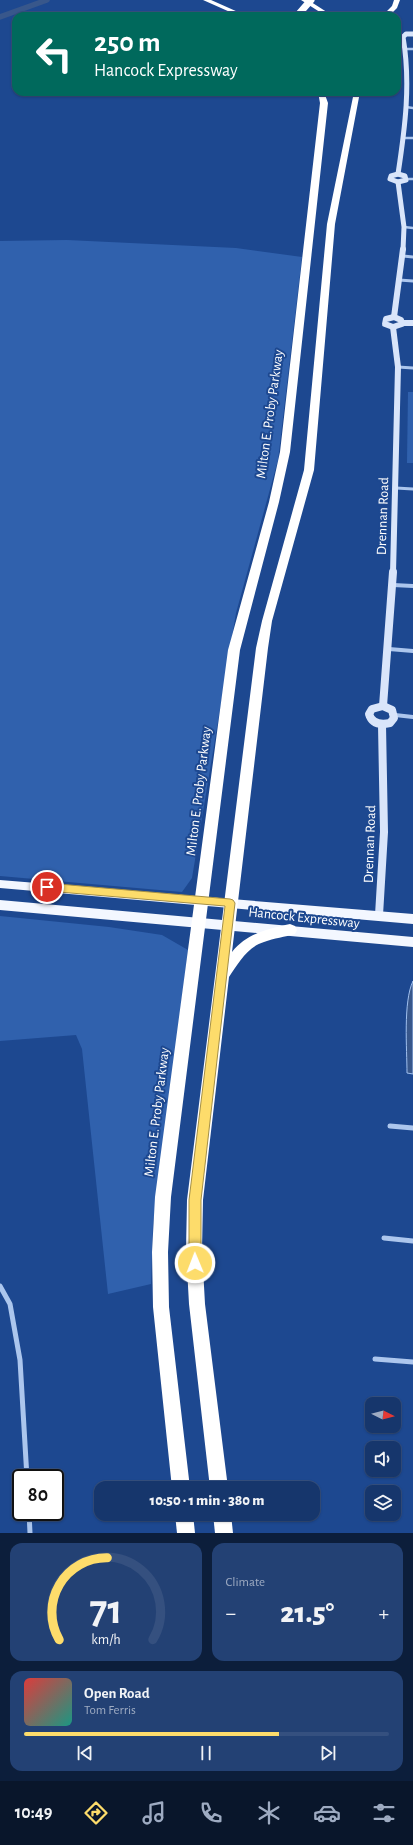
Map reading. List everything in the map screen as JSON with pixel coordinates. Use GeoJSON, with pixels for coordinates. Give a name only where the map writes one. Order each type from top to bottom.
{"type":"FeatureCollection","features":[{"type":"Feature","properties":{"kind":"highway"},"geometry":{"type":"LineString","coordinates":[[206,0],[234,12]]}},
{"type":"Feature","properties":{"kind":"highway"},"geometry":{"type":"LineString","coordinates":[[304,0],[324,12]]}},
{"type":"Feature","properties":{"kind":"highway"},"geometry":{"type":"LineString","coordinates":[[301,12],[312,0]]}},
{"type":"Feature","properties":{"kind":"highway"},"geometry":{"type":"LineString","coordinates":[[389,12],[395,7],[397,0]]}},
{"type":"Feature","properties":{"kind":"highway"},"geometry":{"type":"LineString","coordinates":[[401,12],[404,0]]}},
{"type":"Feature","properties":{"kind":"highway"},"geometry":{"type":"LineString","coordinates":[[322,96],[324,103]]}},
{"type":"Feature","properties":{"kind":"highway"},"geometry":{"type":"LineString","coordinates":[[324,103],[328,96]]}},
{"type":"Feature","properties":{"kind":"highway"},"geometry":{"type":"LineString","coordinates":[[218,1481],[197,1304],[194,1250],[195,1200],[227,925],[262,648],[267,621],[309,470],[332,224],[356,96]]}},
{"type":"Feature","properties":{"kind":"highway"},"geometry":{"type":"LineString","coordinates":[[352,118],[362,96]]}},
{"type":"Feature","properties":{"kind":"highway","name":"Milton E. Proby Parkway"},"geometry":{"type":"LineString","coordinates":[[180,1481],[162,1307],[160,1252],[163,1197],[234,650],[240,619],[278,485],[285,452],[324,103]]}},
{"type":"Feature","properties":{"kind":"highway"},"geometry":{"type":"LineString","coordinates":[[221,977],[250,942],[262,937],[290,930]]}},
{"type":"Feature","properties":{"kind":"highway"},"geometry":{"type":"LineString","coordinates":[[185,1521],[186,1533]]}},
{"type":"Feature","properties":{"kind":"highway"},"geometry":{"type":"LineString","coordinates":[[223,1521],[224,1533]]}},
{"type":"Feature","properties":{"kind":"main road","name":"Hancock Expressway"},"geometry":{"type":"LineString","coordinates":[[0,884],[413,919]]}},
{"type":"Feature","properties":{"kind":"main road","name":"Hancock Expressway"},"geometry":{"type":"LineString","coordinates":[[0,905],[410,940]]}},
{"type":"Feature","properties":{"kind":"street"},"geometry":{"type":"LineString","coordinates":[[398,174],[405,138],[408,78],[406,49],[403,37],[406,34],[413,34]]}},
{"type":"Feature","properties":{"kind":"street"},"geometry":{"type":"LineString","coordinates":[[406,49],[413,49]]}},
{"type":"Feature","properties":{"kind":"street"},"geometry":{"type":"LineString","coordinates":[[406,108],[413,108]]}},
{"type":"Feature","properties":{"kind":"street"},"geometry":{"type":"LineString","coordinates":[[405,138],[413,138]]}},
{"type":"Feature","properties":{"kind":"street"},"geometry":{"type":"LineString","coordinates":[[406,179],[405,176],[398,174],[391,176],[390,178],[398,182],[406,179],[413,179]]}},
{"type":"Feature","properties":{"kind":"street"},"geometry":{"type":"LineString","coordinates":[[398,182],[404,228],[403,256],[394,317],[400,318],[403,323]]}},
{"type":"Feature","properties":{"kind":"street"},"geometry":{"type":"LineString","coordinates":[[404,228],[413,228]]}},
{"type":"Feature","properties":{"kind":"street"},"geometry":{"type":"LineString","coordinates":[[403,256],[413,257]]}},
{"type":"Feature","properties":{"kind":"street"},"geometry":{"type":"LineString","coordinates":[[399,280],[413,281]]}},
{"type":"Feature","properties":{"kind":"street","name":"Drennan Road"},"geometry":{"type":"LineString","coordinates":[[383,706],[389,649],[393,585],[398,367],[393,327],[387,325],[385,320],[394,317]]}},
{"type":"Feature","properties":{"kind":"street"},"geometry":{"type":"LineString","coordinates":[[393,327],[399,327],[403,323],[413,323]]}},
{"type":"Feature","properties":{"kind":"street"},"geometry":{"type":"LineString","coordinates":[[398,367],[413,368]]}},
{"type":"Feature","properties":{"kind":"street"},"geometry":{"type":"LineString","coordinates":[[396,488],[413,489]]}},
{"type":"Feature","properties":{"kind":"street"},"geometry":{"type":"LineString","coordinates":[[393,585],[413,586]]}},
{"type":"Feature","properties":{"kind":"street"},"geometry":{"type":"LineString","coordinates":[[389,649],[413,651]]}},
{"type":"Feature","properties":{"kind":"street"},"geometry":{"type":"LineString","coordinates":[[383,706],[390,708],[395,716],[393,721],[382,725],[374,722],[369,714],[372,709],[383,706]]}},
{"type":"Feature","properties":{"kind":"street"},"geometry":{"type":"LineString","coordinates":[[395,716],[413,717]]}},
{"type":"Feature","properties":{"kind":"street","name":"Drennan Road"},"geometry":{"type":"LineString","coordinates":[[379,915],[384,832],[382,725]]}},
{"type":"Feature","properties":{"kind":"street"},"geometry":{"type":"LineString","coordinates":[[390,1126],[413,1128]]}},
{"type":"Feature","properties":{"kind":"street"},"geometry":{"type":"LineString","coordinates":[[384,1238],[413,1241]]}},
{"type":"Feature","properties":{"kind":"street"},"geometry":{"type":"LineString","coordinates":[[0,1286],[10,1304],[20,1360],[26,1469]]}},
{"type":"Feature","properties":{"kind":"street"},"geometry":{"type":"LineString","coordinates":[[375,1358],[413,1362]]}},
{"type":"Feature","properties":{"kind":"street"},"geometry":{"type":"LineString","coordinates":[[29,1521],[30,1533]]}},
{"type":"Feature","properties":{"kind":"shaded area"},"geometry":{"type":"Polygon","coordinates":[[[67,240],[236,248],[302,257],[278,460],[236,613],[192,878],[182,892],[0,876],[0,241],[67,240]]]}},
{"type":"Feature","properties":{"kind":"shaded area"},"geometry":{"type":"Polygon","coordinates":[[[408,392],[413,392],[413,463],[407,463],[408,392]]]}},
{"type":"Feature","properties":{"kind":"shaded area"},"geometry":{"type":"Polygon","coordinates":[[[0,916],[109,927],[162,935],[188,950],[153,1224],[151,1284],[108,1294],[82,1049],[76,1035],[0,1041],[0,916]]]}},
{"type":"Feature","properties":{"kind":"shaded area"},"geometry":{"type":"Polygon","coordinates":[[[413,981],[413,1074],[407,1073],[406,1026],[408,1001],[413,981]]]}},
{"type":"Feature","properties":{"kind":"waterway"},"geometry":{"type":"LineString","coordinates":[[14,12],[47,0]]}},
{"type":"Feature","properties":{"kind":"waterway"},"geometry":{"type":"LineString","coordinates":[[0,17],[12,13]]}},
{"type":"Feature","properties":{"kind":"route"},"geometry":{"type":"LineString","coordinates":[[47,887],[230,903],[195,1200],[195,1263]]}}]}
